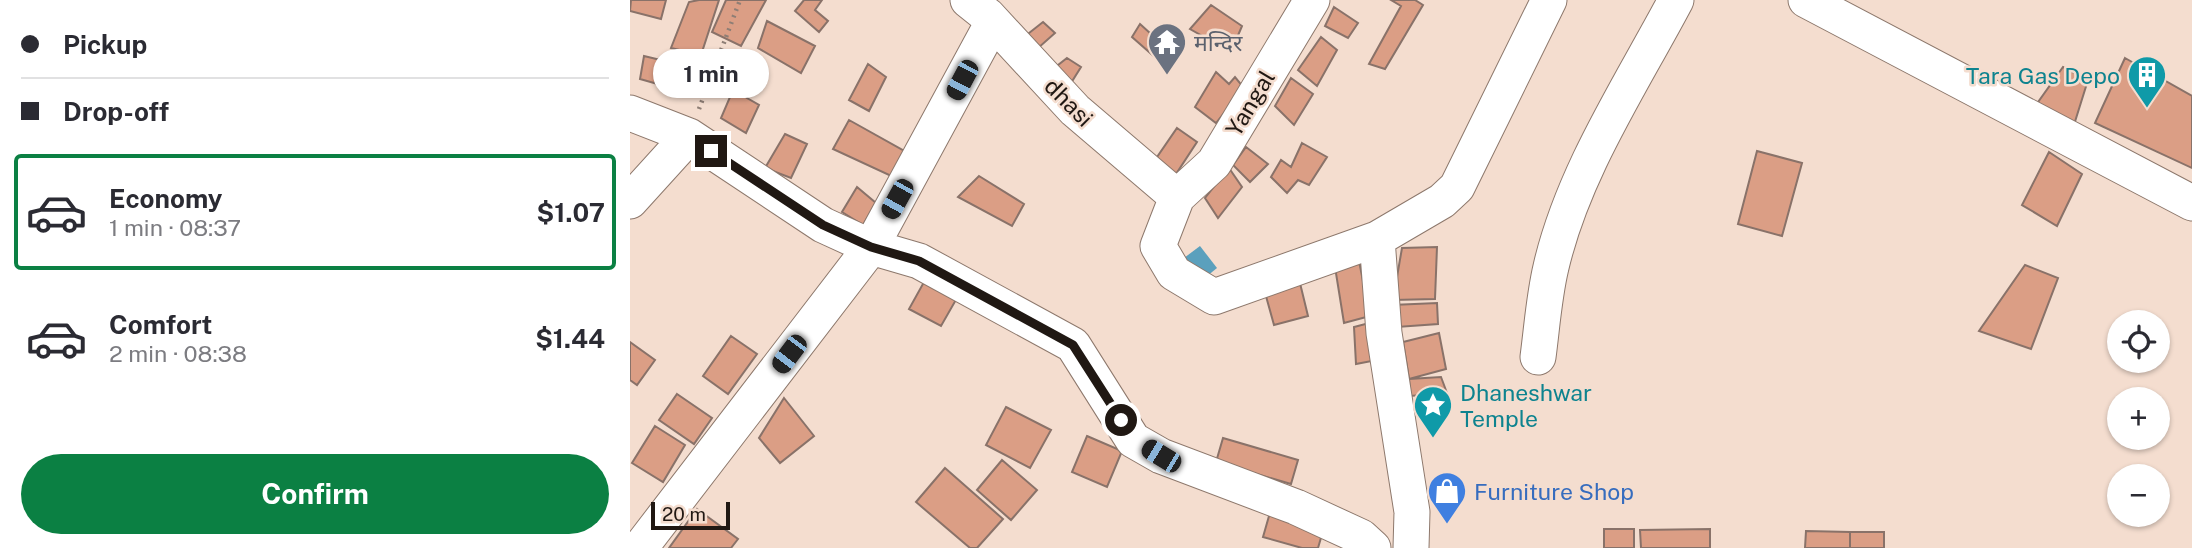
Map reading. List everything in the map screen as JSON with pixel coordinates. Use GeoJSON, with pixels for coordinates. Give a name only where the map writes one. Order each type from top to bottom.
{"type":"FeatureCollection","features":[{"type":"Feature","properties":{"kind":"street","name":"dhasi"},"geometry":{"type":"LineString","coordinates":[[968,0],[1075,110],[1177,197]]}},
{"type":"Feature","properties":{"kind":"street","name":"Yangal"},"geometry":{"type":"LineString","coordinates":[[1177,197],[1213,163],[1312,0]]}},
{"type":"Feature","properties":{"kind":"street"},"geometry":{"type":"LineString","coordinates":[[1177,197],[1158,246],[1174,273],[1214,297],[1377,239],[1441,201],[1457,187],[1549,0]]}},
{"type":"Feature","properties":{"kind":"street"},"geometry":{"type":"LineString","coordinates":[[1538,357],[1551,267],[1568,216],[1592,157],[1676,0]]}},
{"type":"Feature","properties":{"kind":"street"},"geometry":{"type":"LineString","coordinates":[[1806,0],[2192,203]]}},
{"type":"Feature","properties":{"kind":"street"},"geometry":{"type":"LineString","coordinates":[[640,548],[871,247],[987,33],[996,26]]}},
{"type":"Feature","properties":{"kind":"street"},"geometry":{"type":"LineString","coordinates":[[630,113],[689,136],[823,225],[871,247],[919,261],[1073,345],[1133,440],[1161,456],[1296,507],[1361,537],[1373,548]]}},
{"type":"Feature","properties":{"kind":"street"},"geometry":{"type":"LineString","coordinates":[[630,201],[689,136]]}},
{"type":"Feature","properties":{"kind":"street"},"geometry":{"type":"LineString","coordinates":[[1377,239],[1384,333],[1412,512],[1411,548]]}},
{"type":"Feature","properties":{"kind":"path"},"geometry":{"type":"LineString","coordinates":[[689,136],[740,0]]}},
{"type":"Feature","properties":{"kind":"water"},"geometry":{"type":"Polygon","coordinates":[[[1200,246],[1217,268],[1201,281],[1184,258],[1200,246]]]}},
{"type":"Feature","properties":{"kind":"building"},"geometry":{"type":"Polygon","coordinates":[[[631,0],[666,0],[661,19],[630,11],[631,0]]]}},
{"type":"Feature","properties":{"kind":"building"},"geometry":{"type":"Polygon","coordinates":[[[719,0],[701,55],[671,48],[689,2],[719,0]]]}},
{"type":"Feature","properties":{"kind":"building"},"geometry":{"type":"Polygon","coordinates":[[[726,0],[766,0],[741,46],[712,32],[726,0]]]}},
{"type":"Feature","properties":{"kind":"building"},"geometry":{"type":"Polygon","coordinates":[[[804,0],[822,0],[815,10],[828,21],[819,32],[795,11],[804,0]]]}},
{"type":"Feature","properties":{"kind":"building"},"geometry":{"type":"Polygon","coordinates":[[[1391,0],[1415,0],[1423,5],[1385,69],[1369,64],[1401,6],[1391,0]]]}},
{"type":"Feature","properties":{"kind":"building"},"geometry":{"type":"Polygon","coordinates":[[[1211,5],[1242,26],[1231,52],[1190,29],[1211,5]]]}},
{"type":"Feature","properties":{"kind":"building"},"geometry":{"type":"Polygon","coordinates":[[[1334,7],[1358,23],[1348,38],[1325,26],[1334,7]]]}},
{"type":"Feature","properties":{"kind":"building"},"geometry":{"type":"Polygon","coordinates":[[[767,21],[815,46],[801,73],[758,48],[767,21]]]}},
{"type":"Feature","properties":{"kind":"building"},"geometry":{"type":"Polygon","coordinates":[[[1043,22],[1055,33],[1037,49],[1024,37],[1043,22]]]}},
{"type":"Feature","properties":{"kind":"building"},"geometry":{"type":"Polygon","coordinates":[[[1140,24],[1151,34],[1159,28],[1170,31],[1165,66],[1132,37],[1140,24]]]}},
{"type":"Feature","properties":{"kind":"building"},"geometry":{"type":"Polygon","coordinates":[[[1321,37],[1337,50],[1317,86],[1298,70],[1321,37]]]}},
{"type":"Feature","properties":{"kind":"building"},"geometry":{"type":"Polygon","coordinates":[[[644,56],[673,63],[668,87],[640,79],[644,56]]]}},
{"type":"Feature","properties":{"kind":"building"},"geometry":{"type":"Polygon","coordinates":[[[1067,58],[1081,67],[1071,83],[1053,69],[1067,58]]]}},
{"type":"Feature","properties":{"kind":"building","name":"Tara Gas Depo"},"geometry":{"type":"Polygon","coordinates":[[[2125,58],[2192,96],[2192,168],[2095,123],[2125,58]]]}},
{"type":"Feature","properties":{"kind":"building"},"geometry":{"type":"Polygon","coordinates":[[[868,64],[886,77],[869,111],[849,100],[868,64]]]}},
{"type":"Feature","properties":{"kind":"building"},"geometry":{"type":"Polygon","coordinates":[[[2063,67],[2088,80],[2073,128],[2036,105],[2063,67]]]}},
{"type":"Feature","properties":{"kind":"building"},"geometry":{"type":"Polygon","coordinates":[[[1216,72],[1229,84],[1235,77],[1244,88],[1216,123],[1195,107],[1216,72]]]}},
{"type":"Feature","properties":{"kind":"building"},"geometry":{"type":"Polygon","coordinates":[[[1291,78],[1313,94],[1294,125],[1275,106],[1291,78]]]}},
{"type":"Feature","properties":{"kind":"building"},"geometry":{"type":"Polygon","coordinates":[[[733,90],[759,105],[746,133],[721,118],[733,90]]]}},
{"type":"Feature","properties":{"kind":"building"},"geometry":{"type":"Polygon","coordinates":[[[849,120],[915,157],[902,181],[833,149],[849,120]]]}},
{"type":"Feature","properties":{"kind":"building"},"geometry":{"type":"Polygon","coordinates":[[[1177,128],[1197,142],[1176,174],[1155,160],[1177,128]]]}},
{"type":"Feature","properties":{"kind":"building"},"geometry":{"type":"Polygon","coordinates":[[[785,134],[807,144],[791,178],[765,168],[785,134]]]}},
{"type":"Feature","properties":{"kind":"building"},"geometry":{"type":"Polygon","coordinates":[[[1302,143],[1327,157],[1309,185],[1298,180],[1287,193],[1271,177],[1281,160],[1291,167],[1302,143]]]}},
{"type":"Feature","properties":{"kind":"building"},"geometry":{"type":"Polygon","coordinates":[[[1246,147],[1268,164],[1250,182],[1233,165],[1246,147]]]}},
{"type":"Feature","properties":{"kind":"building"},"geometry":{"type":"Polygon","coordinates":[[[1757,151],[1802,163],[1782,236],[1738,224],[1757,151]]]}},
{"type":"Feature","properties":{"kind":"building"},"geometry":{"type":"Polygon","coordinates":[[[2049,152],[2082,174],[2057,226],[2022,205],[2049,152]]]}},
{"type":"Feature","properties":{"kind":"building"},"geometry":{"type":"Polygon","coordinates":[[[1229,168],[1242,187],[1218,218],[1205,198],[1229,168]]]}},
{"type":"Feature","properties":{"kind":"building"},"geometry":{"type":"Polygon","coordinates":[[[979,176],[1024,204],[1012,226],[958,197],[979,176]]]}},
{"type":"Feature","properties":{"kind":"building"},"geometry":{"type":"Polygon","coordinates":[[[857,187],[876,203],[863,225],[842,212],[857,187]]]}},
{"type":"Feature","properties":{"kind":"building"},"geometry":{"type":"Polygon","coordinates":[[[1437,247],[1435,299],[1393,300],[1402,248],[1437,247]]]}},
{"type":"Feature","properties":{"kind":"building"},"geometry":{"type":"Polygon","coordinates":[[[1359,261],[1370,316],[1344,323],[1335,267],[1359,261]]]}},
{"type":"Feature","properties":{"kind":"building"},"geometry":{"type":"Polygon","coordinates":[[[2025,265],[2058,278],[2031,349],[1979,331],[2025,265]]]}},
{"type":"Feature","properties":{"kind":"building"},"geometry":{"type":"Polygon","coordinates":[[[929,273],[961,291],[941,326],[909,309],[929,273]]]}},
{"type":"Feature","properties":{"kind":"building"},"geometry":{"type":"Polygon","coordinates":[[[1299,279],[1308,316],[1274,325],[1264,289],[1299,279]]]}},
{"type":"Feature","properties":{"kind":"building"},"geometry":{"type":"Polygon","coordinates":[[[1437,303],[1438,324],[1397,327],[1392,305],[1437,303]]]}},
{"type":"Feature","properties":{"kind":"building"},"geometry":{"type":"Polygon","coordinates":[[[1373,322],[1377,360],[1356,364],[1354,327],[1373,322]]]}},
{"type":"Feature","properties":{"kind":"building"},"geometry":{"type":"Polygon","coordinates":[[[1439,333],[1446,369],[1409,379],[1403,342],[1439,333]]]}},
{"type":"Feature","properties":{"kind":"building"},"geometry":{"type":"Polygon","coordinates":[[[731,336],[757,354],[728,394],[703,376],[731,336]]]}},
{"type":"Feature","properties":{"kind":"building"},"geometry":{"type":"Polygon","coordinates":[[[630,342],[655,360],[637,385],[630,380],[630,342]]]}},
{"type":"Feature","properties":{"kind":"building"},"geometry":{"type":"Polygon","coordinates":[[[1441,377],[1447,393],[1410,396],[1409,379],[1441,377]]]}},
{"type":"Feature","properties":{"kind":"building"},"geometry":{"type":"Polygon","coordinates":[[[677,394],[712,418],[694,444],[659,420],[677,394]]]}},
{"type":"Feature","properties":{"kind":"building"},"geometry":{"type":"Polygon","coordinates":[[[784,398],[814,436],[780,463],[759,438],[784,398]]]}},
{"type":"Feature","properties":{"kind":"building"},"geometry":{"type":"Polygon","coordinates":[[[1006,407],[1051,430],[1030,468],[986,445],[1006,407]]]}},
{"type":"Feature","properties":{"kind":"building"},"geometry":{"type":"Polygon","coordinates":[[[655,426],[685,445],[663,482],[632,463],[655,426]]]}},
{"type":"Feature","properties":{"kind":"building"},"geometry":{"type":"Polygon","coordinates":[[[1087,436],[1122,451],[1107,487],[1072,472],[1087,436]]]}},
{"type":"Feature","properties":{"kind":"building"},"geometry":{"type":"Polygon","coordinates":[[[1223,438],[1298,460],[1291,484],[1216,462],[1223,438]]]}},
{"type":"Feature","properties":{"kind":"building"},"geometry":{"type":"Polygon","coordinates":[[[1002,460],[1037,490],[1011,520],[977,490],[1002,460]]]}},
{"type":"Feature","properties":{"kind":"building"},"geometry":{"type":"Polygon","coordinates":[[[945,468],[1003,519],[977,548],[970,548],[916,502],[945,468]]]}},
{"type":"Feature","properties":{"kind":"building"},"geometry":{"type":"Polygon","coordinates":[[[697,509],[738,539],[731,548],[669,548],[697,509]]]}},
{"type":"Feature","properties":{"kind":"building"},"geometry":{"type":"Polygon","coordinates":[[[1271,509],[1325,524],[1318,548],[1302,548],[1263,537],[1271,509]]]}},
{"type":"Feature","properties":{"kind":"building"},"geometry":{"type":"Polygon","coordinates":[[[1604,529],[1634,529],[1634,548],[1604,548],[1604,529]]]}},
{"type":"Feature","properties":{"kind":"building"},"geometry":{"type":"Polygon","coordinates":[[[1710,529],[1710,548],[1641,548],[1640,530],[1710,529]]]}},
{"type":"Feature","properties":{"kind":"building"},"geometry":{"type":"Polygon","coordinates":[[[1806,531],[1850,532],[1850,548],[1805,548],[1806,531]]]}},
{"type":"Feature","properties":{"kind":"building"},"geometry":{"type":"Polygon","coordinates":[[[1850,532],[1884,532],[1884,548],[1850,548],[1850,532]]]}},
{"type":"Feature","properties":{"kind":"place","name":"मन्दिर"},"geometry":{"type":"Point","coordinates":[1167,76]}},
{"type":"Feature","properties":{"kind":"place","name":"Tara Gas Depo"},"geometry":{"type":"Point","coordinates":[2147,109]}},
{"type":"Feature","properties":{"kind":"place","name":"Dhaneshwar Temple"},"geometry":{"type":"Point","coordinates":[1433,439]}},
{"type":"Feature","properties":{"kind":"place","name":"Furniture Shop"},"geometry":{"type":"Point","coordinates":[1447,525]}},
{"type":"Feature","properties":{"kind":"route"},"geometry":{"type":"LineString","coordinates":[[711,151],[823,225],[871,247],[919,261],[1030,324],[1073,345],[1121,420]]}}]}
